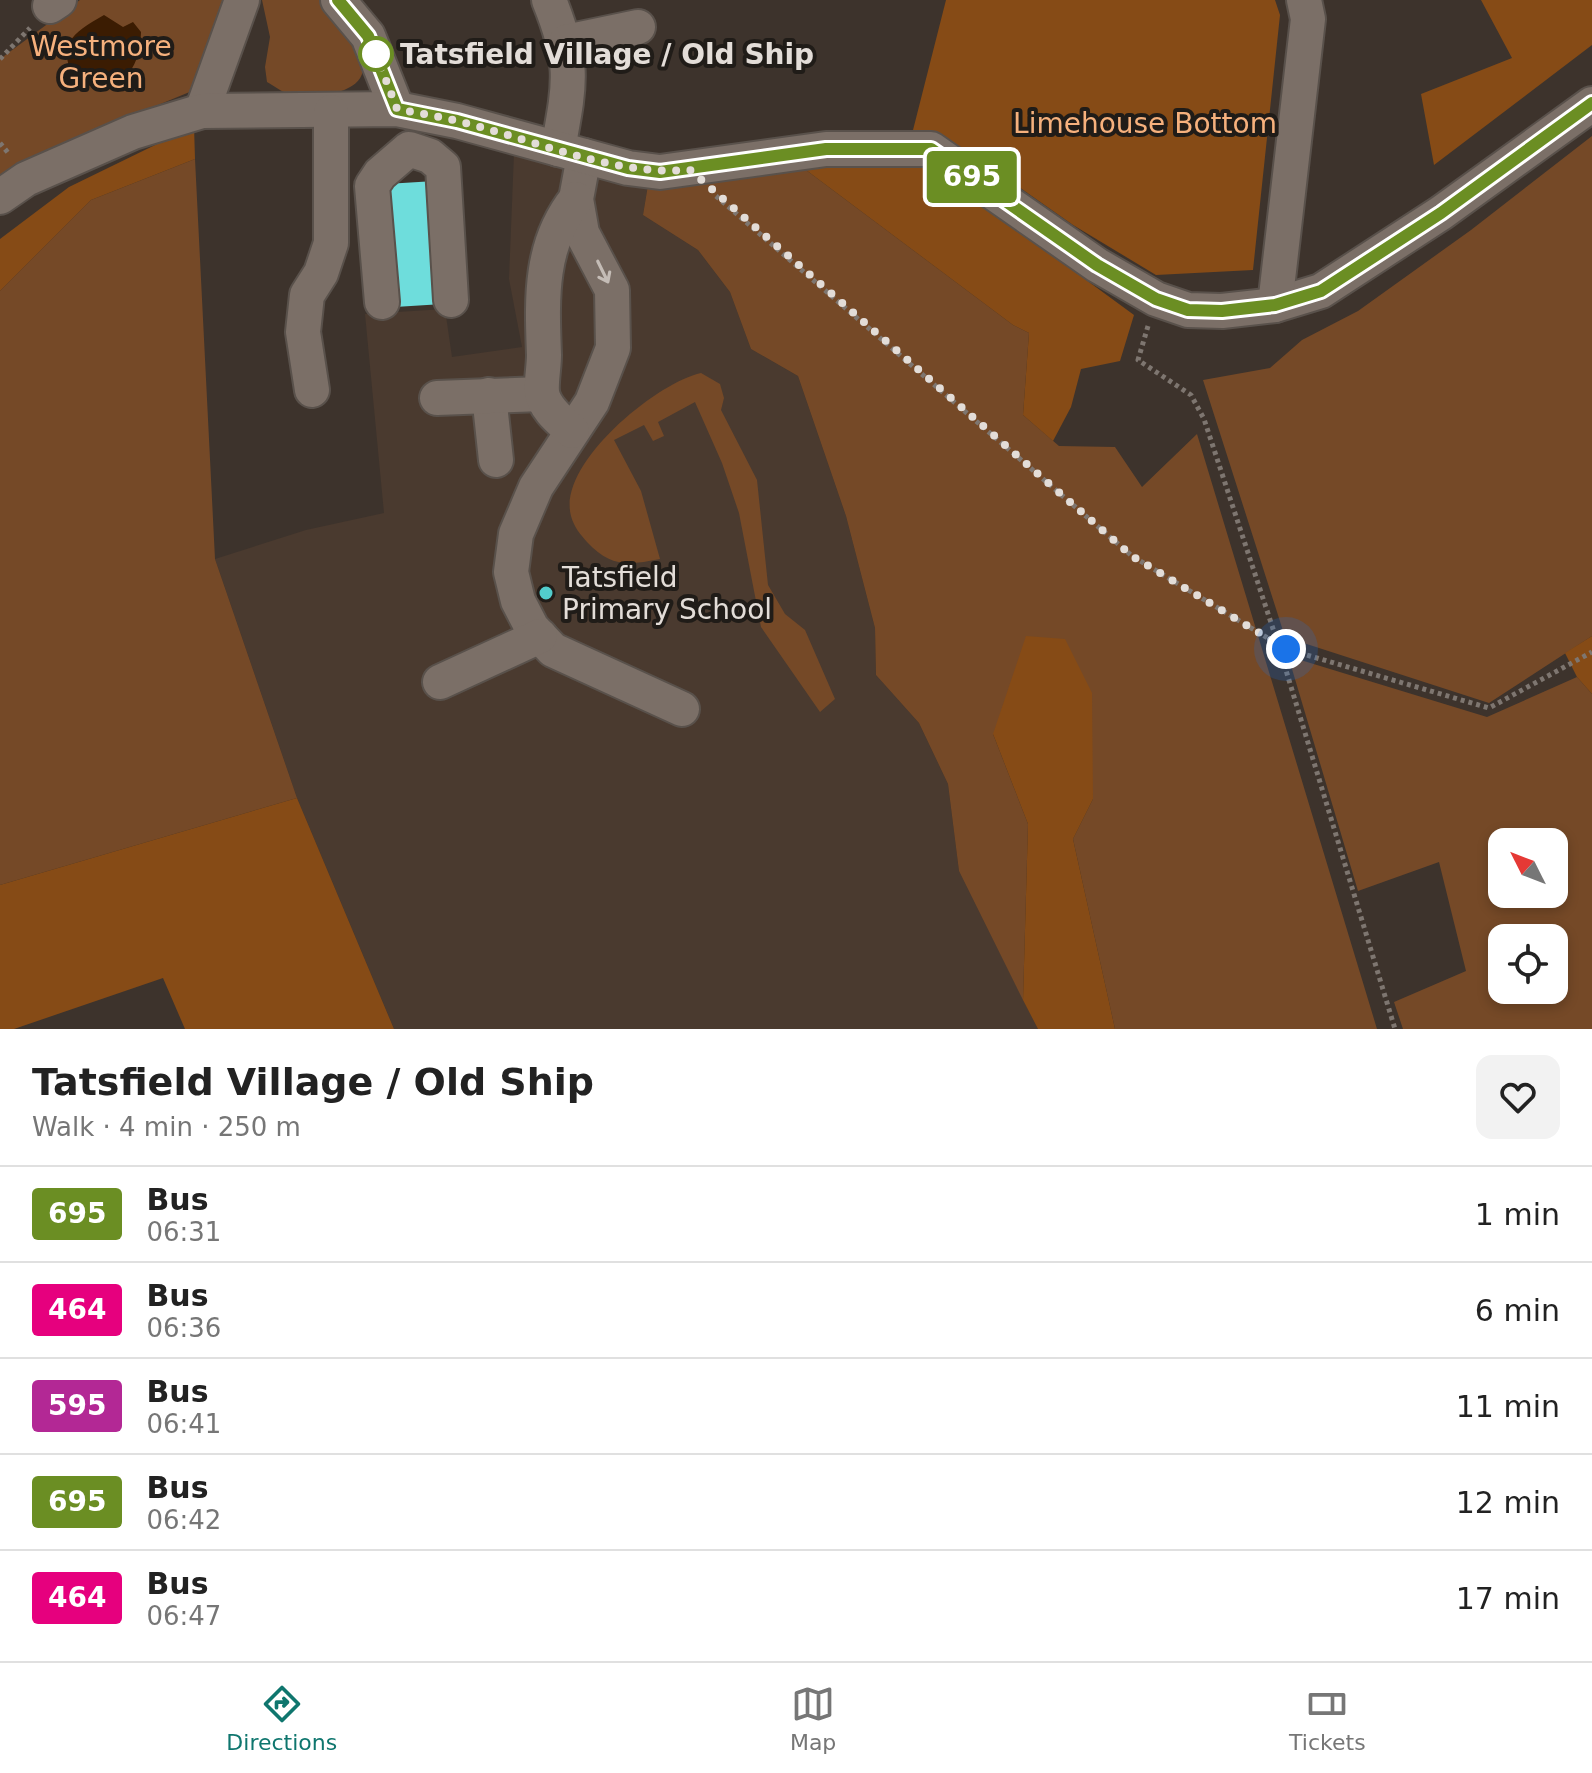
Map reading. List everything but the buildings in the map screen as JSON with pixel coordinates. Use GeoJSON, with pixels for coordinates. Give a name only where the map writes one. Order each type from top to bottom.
{"type":"FeatureCollection","features":[{"type":"Feature","properties":{"kind":"street"},"geometry":{"type":"LineString","coordinates":[[202,111],[242,0]]}},
{"type":"Feature","properties":{"kind":"street"},"geometry":{"type":"LineString","coordinates":[[338,0],[368,36],[404,111],[409,149]]}},
{"type":"Feature","properties":{"kind":"street"},"geometry":{"type":"LineString","coordinates":[[549,0],[566,42],[571,153],[582,233],[612,290],[615,318],[613,348],[605,375],[536,487],[516,534],[511,572],[518,601],[540,636],[553,650],[682,709]]}},
{"type":"Feature","properties":{"kind":"street"},"geometry":{"type":"LineString","coordinates":[[1275,305],[1308,19],[1304,0]]}},
{"type":"Feature","properties":{"kind":"street"},"geometry":{"type":"LineString","coordinates":[[566,42],[638,27]]}},
{"type":"Feature","properties":{"kind":"street"},"geometry":{"type":"LineString","coordinates":[[0,197],[26,179],[133,132],[202,111],[404,111],[457,121],[571,153],[660,172],[826,149],[931,149],[1097,265],[1156,299],[1188,310],[1222,311],[1275,305],[1321,291],[1441,213],[1592,104]]}},
{"type":"Feature","properties":{"kind":"street"},"geometry":{"type":"LineString","coordinates":[[312,390],[303,332],[307,295],[321,273],[331,243],[331,112]]}},
{"type":"Feature","properties":{"kind":"street"},"geometry":{"type":"LineString","coordinates":[[409,149],[430,156],[443,167],[451,300]]}},
{"type":"Feature","properties":{"kind":"street"},"geometry":{"type":"LineString","coordinates":[[382,302],[372,186],[380,174],[409,149]]}},
{"type":"Feature","properties":{"kind":"street"},"geometry":{"type":"LineString","coordinates":[[572,431],[555,417],[542,394],[542,292],[547,257],[565,213],[576,199]]}},
{"type":"Feature","properties":{"kind":"street"},"geometry":{"type":"LineString","coordinates":[[437,398],[542,394]]}},
{"type":"Feature","properties":{"kind":"street"},"geometry":{"type":"LineString","coordinates":[[489,395],[496,460]]}},
{"type":"Feature","properties":{"kind":"street"},"geometry":{"type":"LineString","coordinates":[[440,682],[540,636]]}},
{"type":"Feature","properties":{"kind":"path"},"geometry":{"type":"LineString","coordinates":[[0,59],[55,3]]}},
{"type":"Feature","properties":{"kind":"path"},"geometry":{"type":"LineString","coordinates":[[690,170],[1132,556],[1278,644],[1489,708],[1592,652]]}},
{"type":"Feature","properties":{"kind":"path"},"geometry":{"type":"LineString","coordinates":[[1156,299],[1138,360],[1191,395],[1204,419],[1278,644],[1395,1029]]}},
{"type":"Feature","properties":{"kind":"shaded area"},"geometry":{"type":"Polygon","coordinates":[[[104,15],[123,27],[133,22],[141,32],[136,59],[124,78],[115,83],[91,86],[77,83],[67,59],[70,42],[83,28],[104,15]]]}},
{"type":"Feature","properties":{"kind":"shaded area","name":"Tatsfield Primary School"},"geometry":{"type":"Polygon","coordinates":[[[514,153],[648,185],[643,215],[698,250],[730,292],[751,349],[798,376],[846,516],[875,628],[876,675],[919,723],[948,784],[959,871],[1038,1029],[394,1029],[297,798],[215,559],[306,530],[384,513],[365,314],[445,309],[452,357],[522,347],[509,279],[514,153]]]}},
{"type":"Feature","properties":{"kind":"green space","name":"Westmore Green"},"geometry":{"type":"Polygon","coordinates":[[[80,0],[230,0],[221,79],[59,146],[0,179],[0,59],[80,0]]]}},
{"type":"Feature","properties":{"kind":"green space"},"geometry":{"type":"Polygon","coordinates":[[[262,0],[328,0],[358,50],[363,67],[361,77],[345,90],[309,96],[289,94],[267,82],[265,67],[270,37],[262,0]]]}},
{"type":"Feature","properties":{"kind":"green space","name":"Limehouse Bottom"},"geometry":{"type":"Polygon","coordinates":[[[946,0],[1275,0],[1280,15],[1253,270],[1156,275],[1073,225],[963,148],[912,134],[946,0]]]}},
{"type":"Feature","properties":{"kind":"green space"},"geometry":{"type":"Polygon","coordinates":[[[1481,0],[1592,0],[1592,45],[1434,165],[1421,94],[1512,58],[1481,0]]]}},
{"type":"Feature","properties":{"kind":"green space"},"geometry":{"type":"Polygon","coordinates":[[[194,126],[195,159],[91,200],[0,291],[0,239],[69,187],[194,126]]]}},
{"type":"Feature","properties":{"kind":"green space"},"geometry":{"type":"Polygon","coordinates":[[[1592,136],[1592,636],[1489,703],[1285,637],[1203,380],[1270,368],[1302,340],[1358,311],[1471,230],[1592,136]]]}},
{"type":"Feature","properties":{"kind":"green space"},"geometry":{"type":"Polygon","coordinates":[[[195,159],[215,559],[297,798],[0,885],[0,291],[91,200],[195,159]]]}},
{"type":"Feature","properties":{"kind":"green space"},"geometry":{"type":"Polygon","coordinates":[[[928,164],[1134,315],[1120,361],[1081,369],[1071,407],[1053,441],[1023,415],[1029,333],[1013,325],[802,167],[928,164]]]}},
{"type":"Feature","properties":{"kind":"green space"},"geometry":{"type":"Polygon","coordinates":[[[802,167],[1013,325],[1029,333],[1023,415],[1059,446],[1115,447],[1142,487],[1197,434],[1377,1029],[1115,1029],[1073,839],[1093,799],[993,734],[1028,824],[1023,1000],[959,871],[948,784],[919,723],[876,675],[875,628],[846,516],[798,376],[751,349],[730,292],[698,250],[643,215],[648,185],[802,167]]]}},
{"type":"Feature","properties":{"kind":"green space"},"geometry":{"type":"Polygon","coordinates":[[[701,373],[720,384],[724,398],[721,410],[757,480],[768,585],[785,614],[805,630],[835,699],[820,712],[761,627],[739,513],[722,463],[695,402],[658,422],[664,436],[653,441],[644,425],[614,440],[641,491],[660,559],[639,563],[612,560],[587,542],[572,520],[571,495],[579,473],[594,451],[636,409],[660,392],[701,373]]]}},
{"type":"Feature","properties":{"kind":"green space"},"geometry":{"type":"Polygon","coordinates":[[[1026,636],[1065,639],[1092,693],[1093,799],[1073,839],[1115,1029],[1038,1029],[1023,1000],[1028,824],[993,734],[1026,636]]]}},
{"type":"Feature","properties":{"kind":"green space"},"geometry":{"type":"Polygon","coordinates":[[[1592,636],[1592,694],[1577,677],[1565,653],[1592,636]]]}},
{"type":"Feature","properties":{"kind":"green space"},"geometry":{"type":"Polygon","coordinates":[[[1294,658],[1487,717],[1577,677],[1592,694],[1592,1029],[1403,1029],[1394,1002],[1466,971],[1439,862],[1358,891],[1292,669],[1294,658]]]}},
{"type":"Feature","properties":{"kind":"green space"},"geometry":{"type":"Polygon","coordinates":[[[297,798],[394,1029],[185,1029],[163,978],[14,1029],[0,1029],[0,885],[297,798]]]}},
{"type":"Feature","properties":{"kind":"bus line","name":"695"},"geometry":{"type":"LineString","coordinates":[[338,0],[368,36],[397,109],[457,121],[628,168],[660,172],[826,149],[931,149],[1097,265],[1156,299],[1188,310],[1222,311],[1275,305],[1321,291],[1441,213],[1592,103]]}},
{"type":"Feature","properties":{"kind":"place","name":"Tatsfield Village / Old Ship"},"geometry":{"type":"Point","coordinates":[376,54]}},
{"type":"Feature","properties":{"kind":"place","name":"Tatsfield Primary School"},"geometry":{"type":"Point","coordinates":[546,593]}},
{"type":"Feature","properties":{"kind":"route"},"geometry":{"type":"LineString","coordinates":[[376,54],[397,109],[457,121],[628,168],[660,172],[690,170],[731,209],[1132,556],[1286,649]]}}]}
